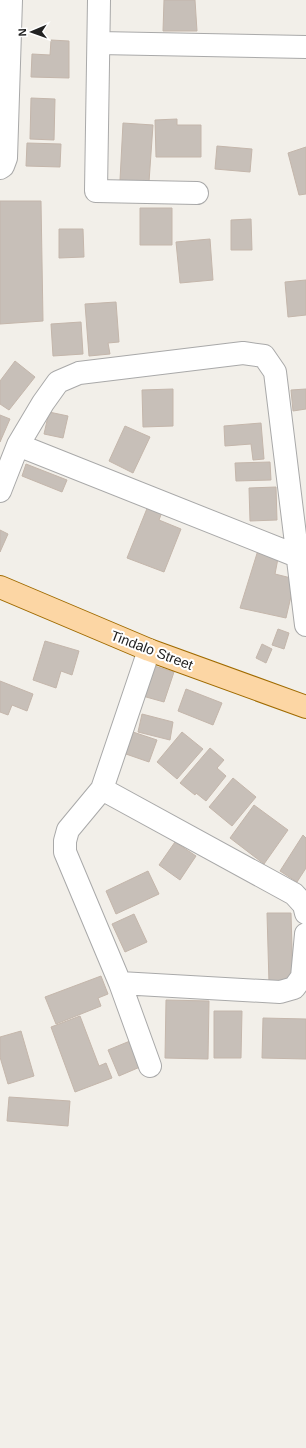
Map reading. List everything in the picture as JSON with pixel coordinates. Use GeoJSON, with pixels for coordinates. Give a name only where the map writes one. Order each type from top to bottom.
{"type":"FeatureCollection","features":[{"type":"Feature","properties":{"kind":"main road","name":"Tindalo Street"},"geometry":{"type":"LineString","coordinates":[[0,587],[149,650],[306,707]]}},
{"type":"Feature","properties":{"kind":"street"},"geometry":{"type":"LineString","coordinates":[[0,168],[3,166],[6,158],[11,0]]}},
{"type":"Feature","properties":{"kind":"street"},"geometry":{"type":"LineString","coordinates":[[99,0],[96,191],[197,193]]}},
{"type":"Feature","properties":{"kind":"street"},"geometry":{"type":"LineString","coordinates":[[99,43],[306,47]]}},
{"type":"Feature","properties":{"kind":"street"},"geometry":{"type":"LineString","coordinates":[[0,491],[18,445],[43,403],[58,382],[79,373],[243,353],[264,356],[275,372],[306,625]]}},
{"type":"Feature","properties":{"kind":"street"},"geometry":{"type":"LineString","coordinates":[[18,445],[297,556]]}},
{"type":"Feature","properties":{"kind":"street"},"geometry":{"type":"LineString","coordinates":[[149,650],[102,789],[68,830],[65,852],[120,983],[150,1066]]}},
{"type":"Feature","properties":{"kind":"street"},"geometry":{"type":"LineString","coordinates":[[102,789],[294,894],[304,905],[306,913]]}},
{"type":"Feature","properties":{"kind":"street"},"geometry":{"type":"LineString","coordinates":[[120,983],[280,992],[294,988],[302,977],[306,934]]}},
{"type":"Feature","properties":{"kind":"building"},"geometry":{"type":"Polygon","coordinates":[[[164,0],[195,0],[197,31],[163,31],[164,0]]]}},
{"type":"Feature","properties":{"kind":"building"},"geometry":{"type":"Polygon","coordinates":[[[51,40],[69,41],[69,78],[31,77],[32,54],[50,55],[51,40]]]}},
{"type":"Feature","properties":{"kind":"building"},"geometry":{"type":"Polygon","coordinates":[[[31,98],[55,99],[54,140],[30,139],[31,98]]]}},
{"type":"Feature","properties":{"kind":"building"},"geometry":{"type":"Polygon","coordinates":[[[177,119],[177,125],[201,125],[201,157],[156,157],[155,120],[177,119]]]}},
{"type":"Feature","properties":{"kind":"building"},"geometry":{"type":"Polygon","coordinates":[[[123,123],[153,125],[149,182],[120,180],[123,123]]]}},
{"type":"Feature","properties":{"kind":"building"},"geometry":{"type":"Polygon","coordinates":[[[27,143],[61,144],[60,167],[26,166],[27,143]]]}},
{"type":"Feature","properties":{"kind":"building"},"geometry":{"type":"Polygon","coordinates":[[[217,146],[252,149],[250,172],[215,169],[217,146]]]}},
{"type":"Feature","properties":{"kind":"building"},"geometry":{"type":"Polygon","coordinates":[[[306,147],[306,194],[299,195],[288,153],[306,147]]]}},
{"type":"Feature","properties":{"kind":"building"},"geometry":{"type":"Polygon","coordinates":[[[0,201],[41,201],[43,321],[0,324],[0,201]]]}},
{"type":"Feature","properties":{"kind":"building"},"geometry":{"type":"Polygon","coordinates":[[[140,208],[172,208],[172,245],[140,245],[140,208]]]}},
{"type":"Feature","properties":{"kind":"building"},"geometry":{"type":"Polygon","coordinates":[[[251,219],[252,250],[231,250],[231,220],[251,219]]]}},
{"type":"Feature","properties":{"kind":"building"},"geometry":{"type":"Polygon","coordinates":[[[59,229],[83,229],[84,257],[59,258],[59,229]]]}},
{"type":"Feature","properties":{"kind":"building"},"geometry":{"type":"Polygon","coordinates":[[[210,239],[213,280],[180,283],[176,242],[210,239]]]}},
{"type":"Feature","properties":{"kind":"building"},"geometry":{"type":"Polygon","coordinates":[[[306,280],[306,315],[288,317],[285,282],[306,280]]]}},
{"type":"Feature","properties":{"kind":"building"},"geometry":{"type":"Polygon","coordinates":[[[116,302],[119,342],[108,343],[110,354],[89,356],[85,304],[116,302]]]}},
{"type":"Feature","properties":{"kind":"building"},"geometry":{"type":"Polygon","coordinates":[[[81,322],[83,354],[53,356],[51,324],[81,322]]]}},
{"type":"Feature","properties":{"kind":"building"},"geometry":{"type":"Polygon","coordinates":[[[15,361],[35,377],[9,410],[0,404],[0,381],[15,361]]]}},
{"type":"Feature","properties":{"kind":"building"},"geometry":{"type":"Polygon","coordinates":[[[173,389],[173,426],[143,427],[142,390],[173,389]]]}},
{"type":"Feature","properties":{"kind":"building"},"geometry":{"type":"Polygon","coordinates":[[[306,389],[306,409],[293,411],[291,390],[306,389]]]}},
{"type":"Feature","properties":{"kind":"building"},"geometry":{"type":"Polygon","coordinates":[[[49,412],[68,416],[63,438],[44,434],[49,412]]]}},
{"type":"Feature","properties":{"kind":"building"},"geometry":{"type":"Polygon","coordinates":[[[0,415],[10,419],[0,442],[0,415]]]}},
{"type":"Feature","properties":{"kind":"building"},"geometry":{"type":"Polygon","coordinates":[[[261,423],[264,459],[253,460],[251,444],[225,446],[224,426],[261,423]]]}},
{"type":"Feature","properties":{"kind":"building"},"geometry":{"type":"Polygon","coordinates":[[[125,426],[150,437],[133,473],[109,461],[125,426]]]}},
{"type":"Feature","properties":{"kind":"building"},"geometry":{"type":"Polygon","coordinates":[[[270,462],[271,480],[236,481],[235,463],[270,462]]]}},
{"type":"Feature","properties":{"kind":"building"},"geometry":{"type":"Polygon","coordinates":[[[26,464],[67,480],[62,492],[22,476],[26,464]]]}},
{"type":"Feature","properties":{"kind":"building"},"geometry":{"type":"Polygon","coordinates":[[[276,487],[277,520],[250,521],[249,488],[276,487]]]}},
{"type":"Feature","properties":{"kind":"building"},"geometry":{"type":"Polygon","coordinates":[[[148,506],[162,512],[159,520],[181,529],[164,572],[127,558],[148,506]]]}},
{"type":"Feature","properties":{"kind":"building"},"geometry":{"type":"Polygon","coordinates":[[[0,530],[8,534],[0,552],[0,530]]]}},
{"type":"Feature","properties":{"kind":"building"},"geometry":{"type":"Polygon","coordinates":[[[259,547],[279,553],[275,574],[295,579],[286,618],[240,608],[259,547]]]}},
{"type":"Feature","properties":{"kind":"building"},"geometry":{"type":"Polygon","coordinates":[[[278,629],[289,633],[284,649],[272,645],[278,629]]]}},
{"type":"Feature","properties":{"kind":"building"},"geometry":{"type":"Polygon","coordinates":[[[45,641],[79,651],[72,675],[61,671],[56,688],[33,680],[45,641]]]}},
{"type":"Feature","properties":{"kind":"building"},"geometry":{"type":"Polygon","coordinates":[[[262,644],[272,649],[266,663],[256,658],[262,644]]]}},
{"type":"Feature","properties":{"kind":"building"},"geometry":{"type":"Polygon","coordinates":[[[148,664],[174,672],[164,702],[139,695],[148,664]]]}},
{"type":"Feature","properties":{"kind":"building"},"geometry":{"type":"Polygon","coordinates":[[[0,681],[33,694],[27,711],[12,705],[8,715],[0,712],[0,681]]]}},
{"type":"Feature","properties":{"kind":"building"},"geometry":{"type":"Polygon","coordinates":[[[186,689],[222,703],[213,725],[178,711],[186,689]]]}},
{"type":"Feature","properties":{"kind":"building"},"geometry":{"type":"Polygon","coordinates":[[[142,714],[173,722],[170,740],[138,732],[142,714]]]}},
{"type":"Feature","properties":{"kind":"building"},"geometry":{"type":"Polygon","coordinates":[[[130,731],[157,740],[149,762],[123,753],[130,731]]]}},
{"type":"Feature","properties":{"kind":"building"},"geometry":{"type":"Polygon","coordinates":[[[182,732],[203,749],[177,779],[157,762],[182,732]]]}},
{"type":"Feature","properties":{"kind":"building"},"geometry":{"type":"Polygon","coordinates":[[[210,748],[224,760],[217,768],[226,776],[206,801],[196,793],[195,795],[180,783],[210,748]]]}},
{"type":"Feature","properties":{"kind":"building"},"geometry":{"type":"Polygon","coordinates":[[[233,778],[256,797],[232,826],[209,807],[233,778]]]}},
{"type":"Feature","properties":{"kind":"building"},"geometry":{"type":"Polygon","coordinates":[[[254,805],[288,830],[264,864],[230,838],[254,805]]]}},
{"type":"Feature","properties":{"kind":"building"},"geometry":{"type":"Polygon","coordinates":[[[303,835],[306,838],[306,868],[297,882],[280,871],[303,835]]]}},
{"type":"Feature","properties":{"kind":"building"},"geometry":{"type":"Polygon","coordinates":[[[175,842],[196,856],[180,880],[159,865],[175,842]]]}},
{"type":"Feature","properties":{"kind":"building"},"geometry":{"type":"Polygon","coordinates":[[[148,871],[159,894],[116,914],[106,891],[148,871]]]}},
{"type":"Feature","properties":{"kind":"building"},"geometry":{"type":"Polygon","coordinates":[[[267,913],[291,913],[293,983],[269,983],[267,913]]]}},
{"type":"Feature","properties":{"kind":"building"},"geometry":{"type":"Polygon","coordinates":[[[134,914],[147,942],[125,952],[112,924],[134,914]]]}},
{"type":"Feature","properties":{"kind":"building"},"geometry":{"type":"Polygon","coordinates":[[[101,976],[108,994],[98,998],[101,1006],[56,1024],[45,997],[101,976]]]}},
{"type":"Feature","properties":{"kind":"building"},"geometry":{"type":"Polygon","coordinates":[[[166,1000],[209,1001],[208,1059],[165,1058],[166,1000]]]}},
{"type":"Feature","properties":{"kind":"building"},"geometry":{"type":"Polygon","coordinates":[[[214,1011],[242,1011],[241,1058],[214,1058],[214,1011]]]}},
{"type":"Feature","properties":{"kind":"building"},"geometry":{"type":"Polygon","coordinates":[[[80,1016],[99,1066],[106,1063],[112,1078],[75,1092],[51,1027],[80,1016]]]}},
{"type":"Feature","properties":{"kind":"building"},"geometry":{"type":"Polygon","coordinates":[[[263,1018],[306,1019],[306,1059],[262,1058],[263,1018]]]}},
{"type":"Feature","properties":{"kind":"building"},"geometry":{"type":"Polygon","coordinates":[[[21,1031],[34,1076],[8,1084],[0,1057],[0,1037],[21,1031]]]}},
{"type":"Feature","properties":{"kind":"building"},"geometry":{"type":"Polygon","coordinates":[[[130,1041],[140,1067],[119,1076],[108,1050],[130,1041]]]}},
{"type":"Feature","properties":{"kind":"building"},"geometry":{"type":"Polygon","coordinates":[[[9,1097],[70,1101],[68,1126],[7,1121],[9,1097]]]}}]}
